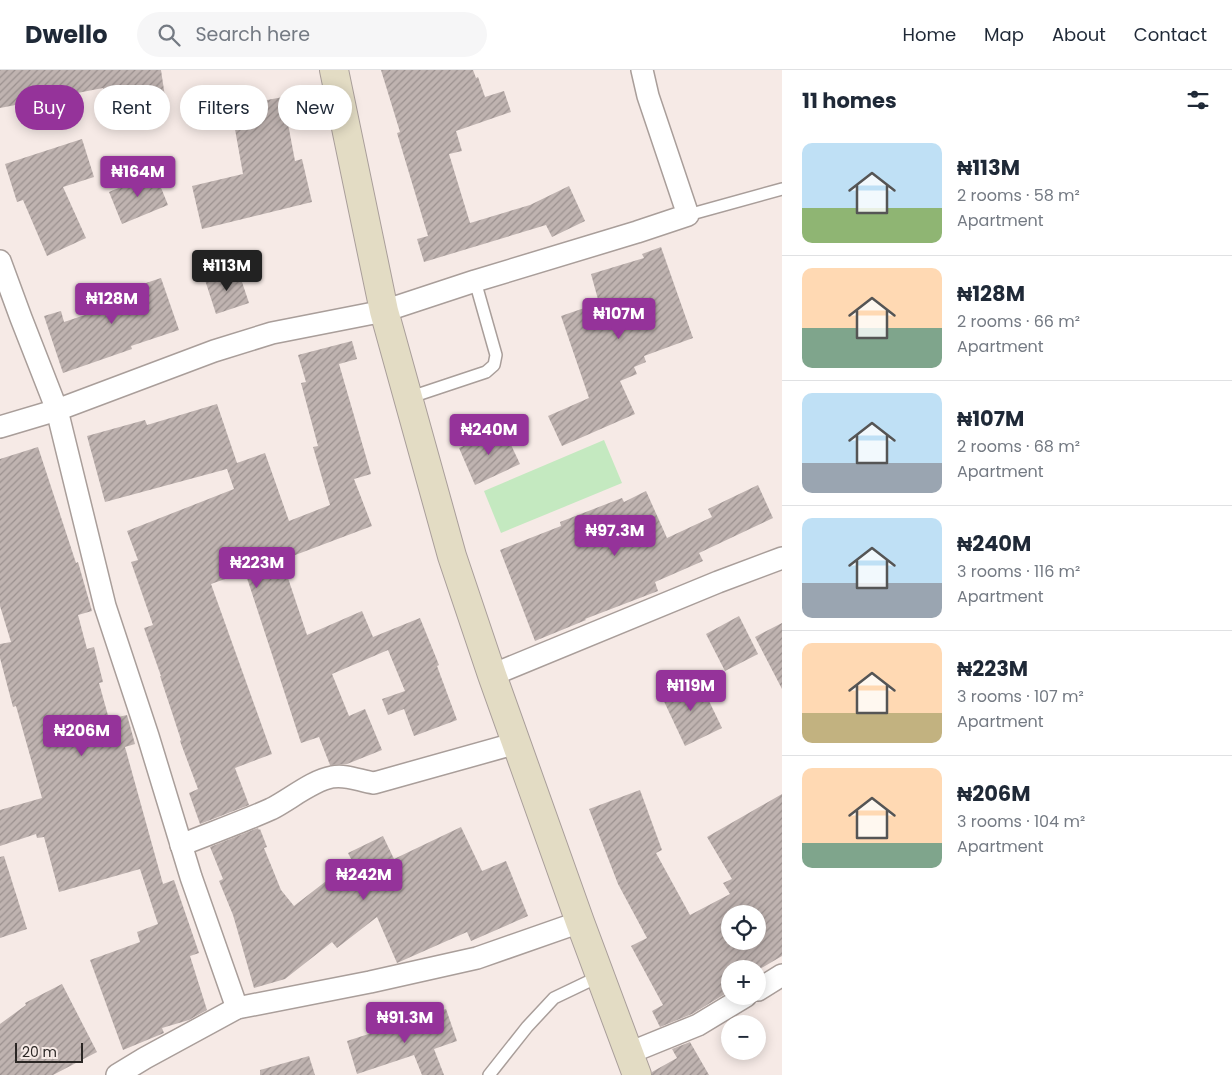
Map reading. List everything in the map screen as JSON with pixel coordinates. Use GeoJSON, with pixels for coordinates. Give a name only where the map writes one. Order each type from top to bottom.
{"type":"FeatureCollection","features":[{"type":"Feature","properties":{"kind":"main road"},"geometry":{"type":"LineString","coordinates":[[334,70],[384,311],[452,556],[492,675],[580,922],[633,1064]]}},
{"type":"Feature","properties":{"kind":"street"},"geometry":{"type":"LineString","coordinates":[[0,427],[57,410],[214,351],[272,333],[384,311],[475,280],[688,216],[648,96],[642,70]]}},
{"type":"Feature","properties":{"kind":"street"},"geometry":{"type":"LineString","coordinates":[[0,261],[20,318],[57,410],[105,606],[148,736],[191,877],[237,1008]]}},
{"type":"Feature","properties":{"kind":"street"},"geometry":{"type":"LineString","coordinates":[[492,675],[718,582],[782,558]]}},
{"type":"Feature","properties":{"kind":"street"},"geometry":{"type":"LineString","coordinates":[[182,845],[272,809],[321,780],[333,776],[349,776],[365,782],[374,782],[517,743]]}},
{"type":"Feature","properties":{"kind":"street"},"geometry":{"type":"LineString","coordinates":[[117,1075],[237,1008],[370,982],[477,958],[580,922]]}},
{"type":"Feature","properties":{"kind":"street"},"geometry":{"type":"LineString","coordinates":[[766,985],[782,975]]}},
{"type":"Feature","properties":{"kind":"street"},"geometry":{"type":"LineString","coordinates":[[633,1064],[731,1005]]}},
{"type":"Feature","properties":{"kind":"lane"},"geometry":{"type":"LineString","coordinates":[[688,216],[782,189]]}},
{"type":"Feature","properties":{"kind":"lane"},"geometry":{"type":"LineString","coordinates":[[408,398],[486,372],[494,365],[496,355],[475,280]]}},
{"type":"Feature","properties":{"kind":"lane"},"geometry":{"type":"LineString","coordinates":[[489,1075],[527,1027],[554,998],[600,976]]}},
{"type":"Feature","properties":{"kind":"green space"},"geometry":{"type":"Polygon","coordinates":[[[604,440],[622,483],[501,533],[484,491],[604,440]]]}},
{"type":"Feature","properties":{"kind":"building"},"geometry":{"type":"Polygon","coordinates":[[[0,70],[161,70],[163,85],[94,85],[94,90],[84,92],[84,85],[15,85],[15,105],[0,108],[0,70]]]}},
{"type":"Feature","properties":{"kind":"building"},"geometry":{"type":"Polygon","coordinates":[[[381,70],[473,70],[476,78],[478,77],[485,97],[504,91],[511,112],[456,131],[462,151],[449,154],[470,223],[530,205],[569,186],[585,221],[552,237],[546,225],[424,262],[417,239],[428,236],[397,133],[400,132],[381,70]]]}},
{"type":"Feature","properties":{"kind":"building"},"geometry":{"type":"Polygon","coordinates":[[[278,98],[278,130],[289,130],[295,161],[302,159],[312,202],[202,229],[192,186],[243,174],[235,130],[268,130],[268,100],[278,98]]]}},
{"type":"Feature","properties":{"kind":"building"},"geometry":{"type":"Polygon","coordinates":[[[82,139],[94,177],[63,187],[86,238],[47,256],[23,200],[17,202],[5,164],[82,139]]]}},
{"type":"Feature","properties":{"kind":"building"},"geometry":{"type":"Polygon","coordinates":[[[155,173],[168,205],[122,224],[109,192],[155,173]]]}},
{"type":"Feature","properties":{"kind":"building"},"geometry":{"type":"Polygon","coordinates":[[[661,247],[693,338],[644,356],[646,362],[634,367],[637,374],[620,381],[635,414],[562,446],[548,416],[589,398],[561,316],[599,303],[591,274],[644,258],[642,254],[661,247]]]}},
{"type":"Feature","properties":{"kind":"building"},"geometry":{"type":"Polygon","coordinates":[[[238,270],[249,303],[216,314],[205,280],[238,270]]]}},
{"type":"Feature","properties":{"kind":"building"},"geometry":{"type":"Polygon","coordinates":[[[161,278],[179,330],[131,346],[132,349],[63,373],[44,316],[61,311],[64,322],[97,311],[92,296],[112,290],[113,294],[161,278]]]}},
{"type":"Feature","properties":{"kind":"building"},"geometry":{"type":"Polygon","coordinates":[[[352,341],[357,359],[339,364],[371,474],[354,479],[372,526],[282,560],[307,635],[362,611],[373,637],[420,618],[439,665],[437,666],[457,720],[414,736],[404,709],[388,715],[382,699],[405,691],[388,650],[332,674],[349,716],[365,709],[382,750],[347,764],[330,765],[319,737],[301,743],[245,572],[211,584],[272,754],[235,768],[249,805],[200,824],[189,793],[198,789],[180,741],[161,676],[144,628],[153,625],[131,562],[138,560],[127,531],[234,489],[227,469],[105,502],[87,436],[145,420],[147,425],[217,404],[237,463],[265,453],[289,521],[330,505],[313,447],[318,446],[301,383],[306,382],[298,355],[352,341]]]}},
{"type":"Feature","properties":{"kind":"building"},"geometry":{"type":"Polygon","coordinates":[[[503,428],[520,464],[475,485],[459,448],[503,428]]]}},
{"type":"Feature","properties":{"kind":"building"},"geometry":{"type":"Polygon","coordinates":[[[38,447],[76,563],[78,562],[92,611],[78,615],[87,649],[94,647],[103,682],[99,683],[109,719],[127,715],[135,744],[125,747],[163,884],[174,880],[199,953],[190,956],[207,1010],[189,1020],[162,1028],[164,1033],[123,1050],[90,960],[140,942],[137,932],[158,924],[140,869],[59,892],[44,837],[37,838],[36,834],[0,846],[0,810],[42,798],[16,706],[13,707],[0,658],[0,644],[11,642],[0,606],[0,459],[38,447]]]}},
{"type":"Feature","properties":{"kind":"building"},"geometry":{"type":"Polygon","coordinates":[[[758,485],[773,518],[699,553],[703,561],[655,582],[658,591],[585,619],[535,641],[500,550],[561,526],[560,522],[622,498],[624,502],[646,491],[667,538],[712,517],[708,509],[758,485]]]}},
{"type":"Feature","properties":{"kind":"building"},"geometry":{"type":"Polygon","coordinates":[[[739,616],[758,654],[725,671],[706,634],[739,616]]]}},
{"type":"Feature","properties":{"kind":"building"},"geometry":{"type":"Polygon","coordinates":[[[782,623],[782,689],[755,637],[782,623]]]}},
{"type":"Feature","properties":{"kind":"building"},"geometry":{"type":"Polygon","coordinates":[[[698,678],[722,728],[685,746],[661,695],[698,678]]]}},
{"type":"Feature","properties":{"kind":"building"},"geometry":{"type":"Polygon","coordinates":[[[640,790],[662,850],[656,853],[690,915],[730,894],[723,883],[732,879],[707,837],[782,794],[782,956],[766,965],[766,960],[721,960],[721,996],[692,1014],[660,1027],[652,1011],[663,1005],[631,946],[647,938],[618,884],[589,809],[640,790]]]}},
{"type":"Feature","properties":{"kind":"building"},"geometry":{"type":"Polygon","coordinates":[[[461,827],[482,871],[506,861],[528,916],[471,941],[467,932],[397,963],[377,917],[337,948],[332,942],[285,979],[254,988],[233,915],[219,881],[223,879],[210,847],[258,828],[260,829],[267,847],[264,848],[281,890],[294,906],[352,861],[348,853],[383,836],[394,859],[461,827]]]}},
{"type":"Feature","properties":{"kind":"building"},"geometry":{"type":"Polygon","coordinates":[[[4,856],[27,929],[0,938],[0,857],[4,856]]]}},
{"type":"Feature","properties":{"kind":"building"},"geometry":{"type":"Polygon","coordinates":[[[62,984],[97,1052],[53,1075],[0,1075],[0,1024],[26,1005],[25,1003],[62,984]]]}},
{"type":"Feature","properties":{"kind":"building"},"geometry":{"type":"Polygon","coordinates":[[[446,1009],[457,1041],[434,1049],[444,1075],[422,1075],[414,1055],[357,1074],[347,1041],[446,1009]]]}},
{"type":"Feature","properties":{"kind":"building"},"geometry":{"type":"Polygon","coordinates":[[[690,1042],[709,1075],[652,1075],[652,1072],[677,1058],[672,1049],[690,1042]]]}},
{"type":"Feature","properties":{"kind":"building"},"geometry":{"type":"Polygon","coordinates":[[[309,1056],[315,1075],[260,1075],[260,1070],[309,1056]]]}}]}
